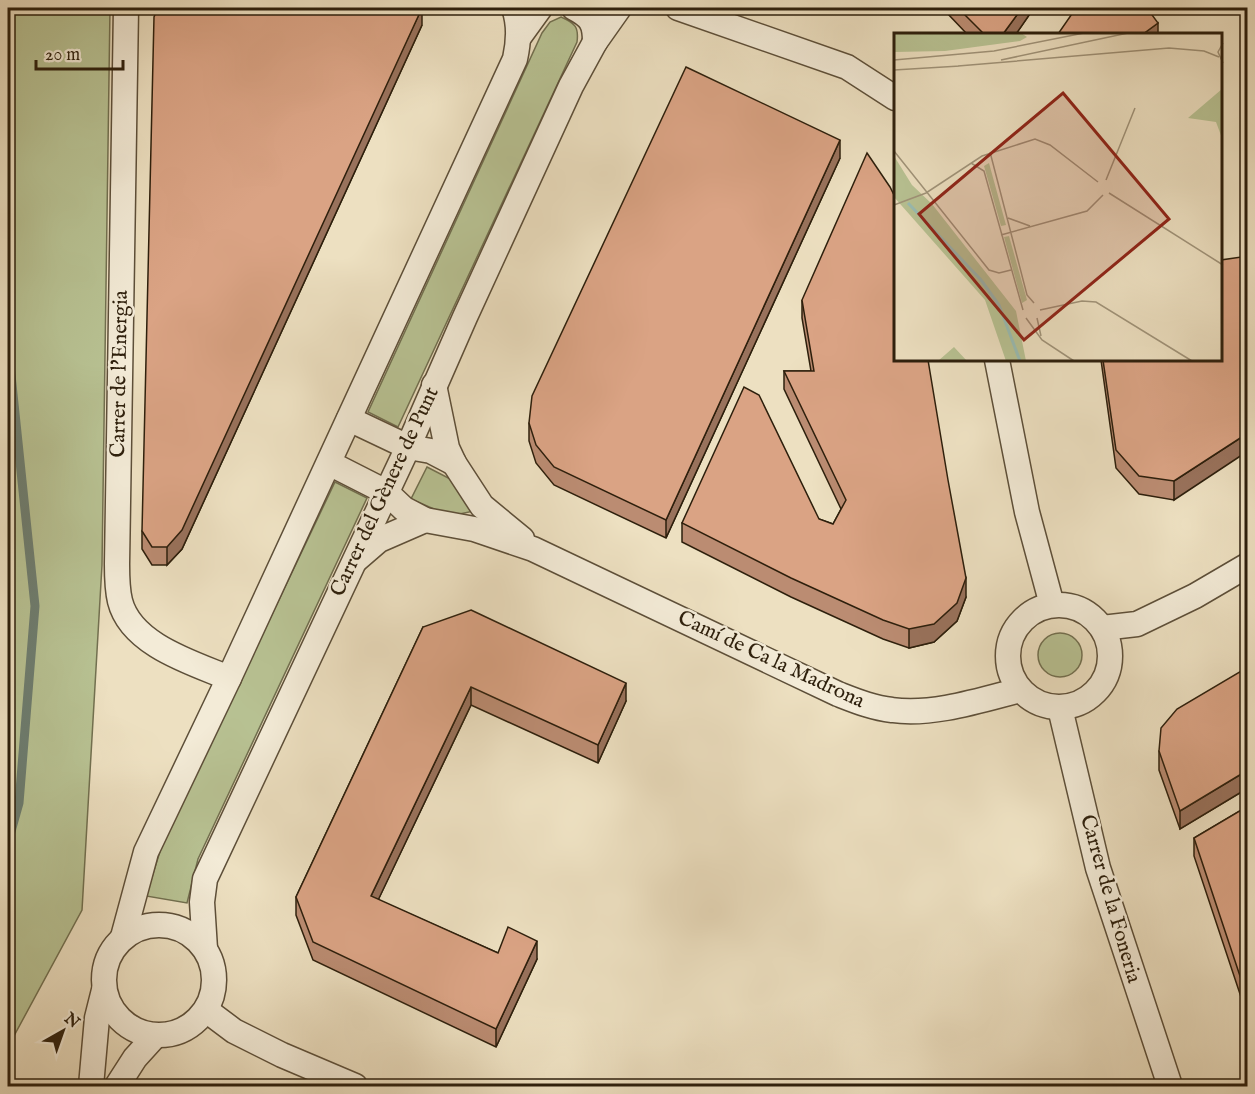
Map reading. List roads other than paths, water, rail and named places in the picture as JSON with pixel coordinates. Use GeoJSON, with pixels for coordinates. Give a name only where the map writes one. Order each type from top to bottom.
{"type":"FeatureCollection","features":[{"type":"Feature","properties":{"kind":"street","name":"Carrer de l'Energia"},"geometry":{"type":"LineString","coordinates":[[126,8],[117,564],[120,602],[132,625],[154,644],[229,678]]}},
{"type":"Feature","properties":{"kind":"street"},"geometry":{"type":"LineString","coordinates":[[91,1086],[96,1018],[104,990],[104,973],[108,957],[123,937],[146,852],[330,463],[515,59],[519,37],[518,17],[514,8]]}},
{"type":"Feature","properties":{"kind":"street"},"geometry":{"type":"LineString","coordinates":[[519,37],[541,8]]}},
{"type":"Feature","properties":{"kind":"street"},"geometry":{"type":"LineString","coordinates":[[574,8],[586,15],[595,27],[595,42]]}},
{"type":"Feature","properties":{"kind":"street","name":"Carrer del Gènere de Punt"},"geometry":{"type":"LineString","coordinates":[[205,949],[202,902],[205,879],[408,447],[434,385],[571,86],[595,42],[619,8]]}},
{"type":"Feature","properties":{"kind":"street"},"geometry":{"type":"LineString","coordinates":[[678,8],[847,67],[894,98]]}},
{"type":"Feature","properties":{"kind":"street"},"geometry":{"type":"LineString","coordinates":[[997,362],[1027,512],[1052,605]]}},
{"type":"Feature","properties":{"kind":"street","name":"Camí de Ca la Madrona"},"geometry":{"type":"LineString","coordinates":[[434,385],[445,438],[454,463],[482,506],[533,549]]}},
{"type":"Feature","properties":{"kind":"street"},"geometry":{"type":"LineString","coordinates":[[349,419],[408,447],[431,451],[454,463]]}},
{"type":"Feature","properties":{"kind":"street","name":"Camí de Ca la Madrona"},"geometry":{"type":"LineString","coordinates":[[330,463],[386,492],[404,509],[425,520],[474,529],[533,549],[838,694],[868,706],[894,711],[926,710],[967,704],[1020,690]]}},
{"type":"Feature","properties":{"kind":"street"},"geometry":{"type":"LineString","coordinates":[[353,563],[379,540],[425,520]]}},
{"type":"Feature","properties":{"kind":"street"},"geometry":{"type":"LineString","coordinates":[[1102,628],[1137,624],[1195,596],[1248,565]]}},
{"type":"Feature","properties":{"kind":"street"},"geometry":{"type":"LineString","coordinates":[[1063,604],[1085,611],[1102,628],[1111,655],[1104,682],[1094,694],[1083,702],[1060,708],[1034,701],[1020,690],[1013,679],[1008,652],[1017,626],[1026,616],[1038,609],[1063,604]]}},
{"type":"Feature","properties":{"kind":"street","name":"Carrer de la Foneria"},"geometry":{"type":"LineString","coordinates":[[1060,708],[1098,868],[1170,1086]]}},
{"type":"Feature","properties":{"kind":"street"},"geometry":{"type":"LineString","coordinates":[[104,990],[114,1013],[132,1029],[155,1036],[179,1032],[206,1010],[214,992],[214,971],[205,949],[189,934],[167,925],[149,925],[123,937]]}},
{"type":"Feature","properties":{"kind":"street"},"geometry":{"type":"LineString","coordinates":[[206,1010],[234,1031],[282,1055],[355,1086]]}},
{"type":"Feature","properties":{"kind":"street"},"geometry":{"type":"LineString","coordinates":[[117,1086],[135,1058],[155,1036]]}},
{"type":"Feature","properties":{"kind":"lane"},"geometry":{"type":"LineString","coordinates":[[1246,8],[1248,12]]}},
{"type":"Feature","properties":{"kind":"waterway"},"geometry":{"type":"LineString","coordinates":[[8,346],[35,606],[19,803],[8,842]]}}]}
